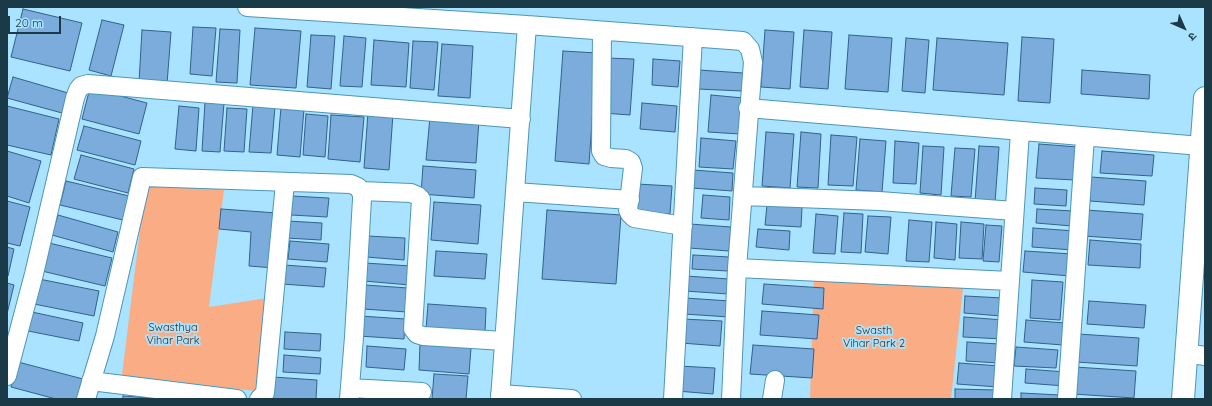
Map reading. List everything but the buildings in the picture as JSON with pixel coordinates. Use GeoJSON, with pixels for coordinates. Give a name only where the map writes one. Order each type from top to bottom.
{"type":"FeatureCollection","features":[{"type":"Feature","properties":{"kind":"street"},"geometry":{"type":"LineString","coordinates":[[247,7],[310,9],[694,37],[743,42],[750,50],[753,62],[748,108],[737,268],[731,399]]}},
{"type":"Feature","properties":{"kind":"street"},"geometry":{"type":"LineString","coordinates":[[527,25],[500,397],[572,399]]}},
{"type":"Feature","properties":{"kind":"street"},"geometry":{"type":"LineString","coordinates":[[602,31],[601,151],[604,156],[626,159],[631,162],[633,168],[628,210],[634,218],[683,226]]}},
{"type":"Feature","properties":{"kind":"street"},"geometry":{"type":"LineString","coordinates":[[673,399],[694,37]]}},
{"type":"Feature","properties":{"kind":"street"},"geometry":{"type":"LineString","coordinates":[[7,376],[34,274],[75,98],[81,86],[88,84],[521,119]]}},
{"type":"Feature","properties":{"kind":"street"},"geometry":{"type":"LineString","coordinates":[[1183,399],[1196,355],[1201,146],[1205,98]]}},
{"type":"Feature","properties":{"kind":"street"},"geometry":{"type":"LineString","coordinates":[[748,108],[1201,146]]}},
{"type":"Feature","properties":{"kind":"street"},"geometry":{"type":"LineString","coordinates":[[1002,399],[1020,132]]}},
{"type":"Feature","properties":{"kind":"street"},"geometry":{"type":"LineString","coordinates":[[1067,399],[1084,137]]}},
{"type":"Feature","properties":{"kind":"street"},"geometry":{"type":"LineString","coordinates":[[86,399],[105,336],[142,177],[351,184],[358,187],[361,191],[362,199],[349,394],[422,392]]}},
{"type":"Feature","properties":{"kind":"street"},"geometry":{"type":"LineString","coordinates":[[259,399],[265,393],[286,183]]}},
{"type":"Feature","properties":{"kind":"street"},"geometry":{"type":"LineString","coordinates":[[361,191],[411,193],[421,199],[413,329],[417,334],[423,336],[504,341]]}},
{"type":"Feature","properties":{"kind":"street"},"geometry":{"type":"LineString","coordinates":[[515,192],[630,200]]}},
{"type":"Feature","properties":{"kind":"street"},"geometry":{"type":"LineString","coordinates":[[743,196],[879,201],[1014,211]]}},
{"type":"Feature","properties":{"kind":"street"},"geometry":{"type":"LineString","coordinates":[[737,268],[1010,281]]}},
{"type":"Feature","properties":{"kind":"street"},"geometry":{"type":"LineString","coordinates":[[772,399],[775,380]]}},
{"type":"Feature","properties":{"kind":"street"},"geometry":{"type":"LineString","coordinates":[[91,382],[238,399]]}},
{"type":"Feature","properties":{"kind":"green space","name":"Swasthya Vihar Park"},"geometry":{"type":"Polygon","coordinates":[[[146,181],[224,190],[209,307],[267,298],[255,391],[122,375],[146,181]]]}},
{"type":"Feature","properties":{"kind":"green space","name":"Swasth Vihar Park 2"},"geometry":{"type":"Polygon","coordinates":[[[965,270],[951,399],[810,399],[814,273],[965,270]]]}}]}
